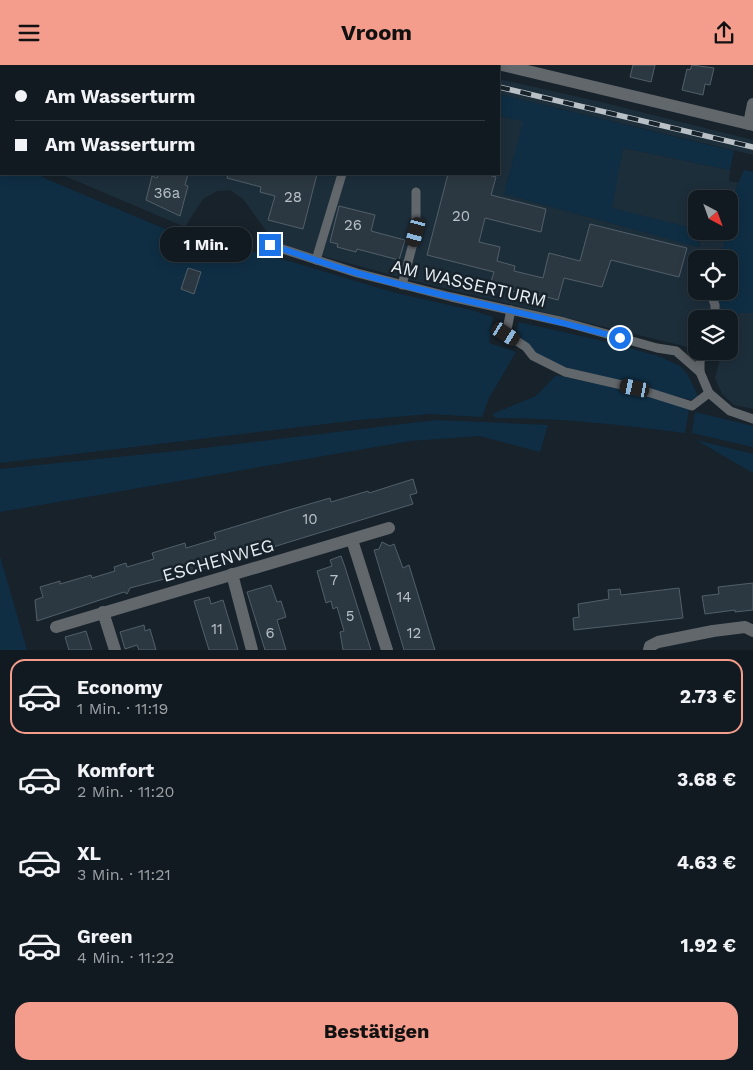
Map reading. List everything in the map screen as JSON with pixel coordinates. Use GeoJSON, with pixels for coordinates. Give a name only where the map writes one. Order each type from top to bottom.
{"type":"FeatureCollection","features":[{"type":"Feature","properties":{"kind":"street"},"geometry":{"type":"LineString","coordinates":[[502,65],[751,125],[753,104]]}},
{"type":"Feature","properties":{"kind":"street","name":"ESCHENWEG"},"geometry":{"type":"LineString","coordinates":[[56,627],[389,528]]}},
{"type":"Feature","properties":{"kind":"street"},"geometry":{"type":"LineString","coordinates":[[352,540],[387,650]]}},
{"type":"Feature","properties":{"kind":"street"},"geometry":{"type":"LineString","coordinates":[[232,574],[252,650]]}},
{"type":"Feature","properties":{"kind":"street"},"geometry":{"type":"LineString","coordinates":[[103,612],[115,650]]}},
{"type":"Feature","properties":{"kind":"street"},"geometry":{"type":"LineString","coordinates":[[649,650],[650,646],[658,642],[713,631],[745,627],[753,631]]}},
{"type":"Feature","properties":{"kind":"lane"},"geometry":{"type":"LineString","coordinates":[[316,260],[342,175]]}},
{"type":"Feature","properties":{"kind":"lane"},"geometry":{"type":"LineString","coordinates":[[402,285],[416,232],[416,192]]}},
{"type":"Feature","properties":{"kind":"lane","name":"AM WASSERTURM"},"geometry":{"type":"LineString","coordinates":[[270,245],[357,273],[402,285],[564,322],[657,348],[676,351],[700,372],[709,393],[730,411],[753,419]]}},
{"type":"Feature","properties":{"kind":"lane"},"geometry":{"type":"LineString","coordinates":[[511,310],[506,334],[526,347],[532,356],[565,371],[635,388],[692,406],[709,393]]}},
{"type":"Feature","properties":{"kind":"lane"},"geometry":{"type":"LineString","coordinates":[[700,372],[701,360]]}},
{"type":"Feature","properties":{"kind":"shaded area"},"geometry":{"type":"Polygon","coordinates":[[[500,79],[753,140],[753,155],[500,94],[500,79]]]}},
{"type":"Feature","properties":{"kind":"shaded area"},"geometry":{"type":"Polygon","coordinates":[[[500,94],[734,151],[730,170],[623,148],[612,208],[688,227],[688,240],[700,240],[698,247],[504,194],[523,121],[500,116],[500,94]]]}},
{"type":"Feature","properties":{"kind":"shaded area"},"geometry":{"type":"Polygon","coordinates":[[[500,116],[524,121],[504,194],[699,247],[700,240],[725,240],[723,250],[688,250],[688,300],[719,300],[722,310],[688,310],[688,347],[406,279],[275,243],[243,199],[230,190],[217,191],[203,199],[185,227],[62,175],[500,175],[500,116]]]}},
{"type":"Feature","properties":{"kind":"shaded area"},"geometry":{"type":"Polygon","coordinates":[[[623,148],[730,170],[729,181],[738,183],[736,190],[688,190],[688,227],[611,208],[623,148]]]}},
{"type":"Feature","properties":{"kind":"shaded area"},"geometry":{"type":"Polygon","coordinates":[[[744,170],[753,172],[753,313],[740,313],[738,315],[738,310],[722,310],[719,300],[738,300],[738,250],[723,250],[725,240],[738,240],[738,190],[736,190],[744,170]]]}},
{"type":"Feature","properties":{"kind":"shaded area"},"geometry":{"type":"Polygon","coordinates":[[[0,175],[40,175],[170,231],[292,262],[392,292],[471,310],[493,317],[489,343],[516,352],[489,398],[482,417],[430,414],[359,420],[0,463],[0,175]]]}},
{"type":"Feature","properties":{"kind":"shaded area"},"geometry":{"type":"Polygon","coordinates":[[[740,313],[753,313],[753,409],[734,405],[722,394],[715,378],[720,360],[738,360],[738,315],[740,313]]]}},
{"type":"Feature","properties":{"kind":"shaded area"},"geometry":{"type":"Polygon","coordinates":[[[519,322],[616,344],[661,357],[680,366],[688,375],[698,396],[691,400],[568,368],[553,362],[525,343],[518,333],[517,327],[519,322]]]}},
{"type":"Feature","properties":{"kind":"shaded area"},"geometry":{"type":"Polygon","coordinates":[[[556,375],[643,394],[689,409],[685,433],[544,419],[496,418],[492,414],[536,396],[556,375]]]}},
{"type":"Feature","properties":{"kind":"shaded area"},"geometry":{"type":"Polygon","coordinates":[[[695,412],[753,426],[753,447],[692,433],[695,412]]]}},
{"type":"Feature","properties":{"kind":"shaded area"},"geometry":{"type":"Polygon","coordinates":[[[436,420],[548,425],[540,452],[480,436],[410,441],[0,512],[0,469],[196,449],[436,420]]]}},
{"type":"Feature","properties":{"kind":"shaded area"},"geometry":{"type":"Polygon","coordinates":[[[696,440],[753,454],[753,473],[696,440]]]}},
{"type":"Feature","properties":{"kind":"shaded area"},"geometry":{"type":"Polygon","coordinates":[[[0,556],[27,650],[0,650],[0,556]]]}},
{"type":"Feature","properties":{"kind":"building"},"geometry":{"type":"Polygon","coordinates":[[[633,65],[655,65],[651,82],[630,77],[633,65]]]}},
{"type":"Feature","properties":{"kind":"building"},"geometry":{"type":"Polygon","coordinates":[[[692,65],[714,68],[710,85],[705,84],[703,95],[682,90],[687,69],[690,70],[692,65]]]}},
{"type":"Feature","properties":{"kind":"building"},"geometry":{"type":"Polygon","coordinates":[[[158,175],[188,175],[185,185],[188,186],[180,216],[146,200],[152,176],[157,178],[158,175]]]}},
{"type":"Feature","properties":{"kind":"building"},"geometry":{"type":"Polygon","coordinates":[[[228,175],[317,175],[303,229],[268,220],[275,196],[260,192],[261,187],[227,178],[228,175]]]}},
{"type":"Feature","properties":{"kind":"building"},"geometry":{"type":"Polygon","coordinates":[[[448,175],[488,175],[496,177],[491,195],[546,209],[541,232],[485,218],[479,242],[500,247],[497,261],[515,266],[514,271],[543,278],[549,253],[580,261],[590,224],[687,248],[679,277],[611,260],[602,287],[564,278],[558,300],[521,290],[520,293],[490,285],[494,272],[427,255],[448,175]]]}},
{"type":"Feature","properties":{"kind":"building"},"geometry":{"type":"Polygon","coordinates":[[[339,206],[375,215],[371,231],[405,240],[399,260],[357,249],[356,252],[337,247],[338,244],[330,242],[339,206]]]}},
{"type":"Feature","properties":{"kind":"building"},"geometry":{"type":"Polygon","coordinates":[[[188,268],[201,272],[194,294],[181,289],[188,268]]]}},
{"type":"Feature","properties":{"kind":"building"},"geometry":{"type":"Polygon","coordinates":[[[413,479],[417,493],[410,495],[413,504],[195,571],[130,588],[127,594],[124,592],[37,621],[35,600],[43,597],[40,587],[60,581],[60,584],[91,575],[92,578],[115,571],[114,567],[126,563],[127,567],[154,559],[152,553],[185,543],[186,548],[216,539],[214,533],[330,498],[331,502],[368,491],[369,493],[413,479]]]}},
{"type":"Feature","properties":{"kind":"building"},"geometry":{"type":"Polygon","coordinates":[[[382,542],[390,546],[394,544],[403,568],[409,565],[435,650],[404,650],[374,550],[379,549],[382,542]]]}},
{"type":"Feature","properties":{"kind":"building"},"geometry":{"type":"Polygon","coordinates":[[[341,556],[371,650],[343,650],[340,632],[344,631],[337,607],[333,609],[331,601],[326,603],[317,571],[332,566],[330,560],[341,556]]]}},
{"type":"Feature","properties":{"kind":"building"},"geometry":{"type":"Polygon","coordinates":[[[753,583],[753,610],[705,614],[702,596],[719,594],[718,587],[753,583]]]}},
{"type":"Feature","properties":{"kind":"building"},"geometry":{"type":"Polygon","coordinates":[[[271,585],[277,602],[281,601],[286,617],[277,620],[286,650],[265,650],[247,592],[271,585]]]}},
{"type":"Feature","properties":{"kind":"building"},"geometry":{"type":"Polygon","coordinates":[[[679,588],[683,618],[574,630],[573,618],[579,617],[578,604],[609,599],[608,590],[620,589],[621,595],[679,588]]]}},
{"type":"Feature","properties":{"kind":"building"},"geometry":{"type":"Polygon","coordinates":[[[209,597],[211,604],[223,600],[238,650],[209,650],[194,601],[209,597]]]}},
{"type":"Feature","properties":{"kind":"building"},"geometry":{"type":"Polygon","coordinates":[[[144,625],[145,631],[150,629],[156,650],[139,650],[137,645],[125,649],[120,632],[144,625]]]}},
{"type":"Feature","properties":{"kind":"building"},"geometry":{"type":"Polygon","coordinates":[[[86,631],[92,650],[69,650],[65,637],[86,631]]]}},
{"type":"Feature","properties":{"kind":"railway"},"geometry":{"type":"LineString","coordinates":[[500,87],[753,147]]}},
{"type":"Feature","properties":{"kind":"route"},"geometry":{"type":"LineString","coordinates":[[270,245],[357,273],[451,297],[564,322],[620,338]]}}]}
